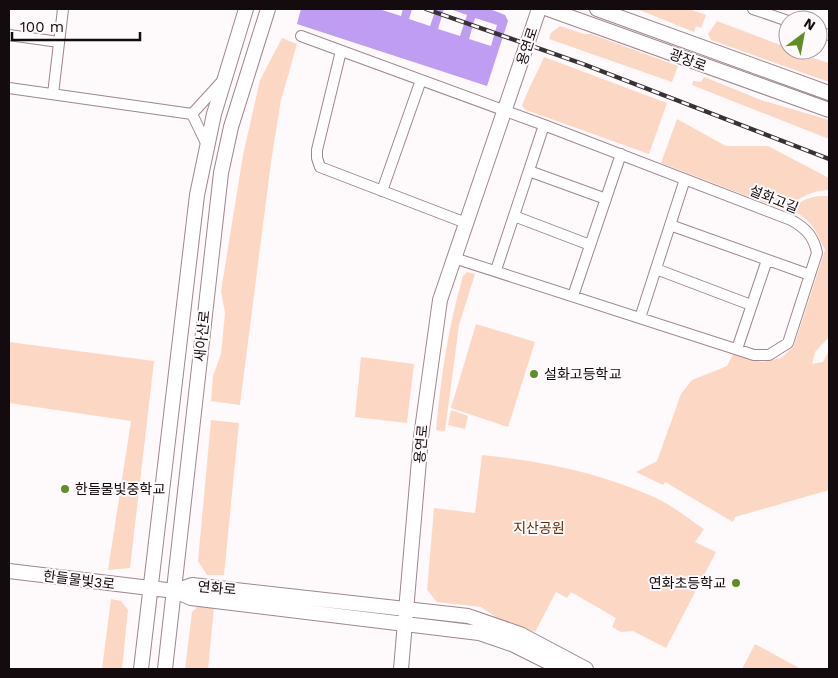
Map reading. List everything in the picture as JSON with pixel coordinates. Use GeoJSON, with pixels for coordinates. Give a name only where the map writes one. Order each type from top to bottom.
{"type":"FeatureCollection","features":[{"type":"Feature","properties":{"kind":"main road","name":"새아산로"},"geometry":{"type":"LineString","coordinates":[[141,669],[149,588],[196,205],[207,145],[223,80],[246,9]]}},
{"type":"Feature","properties":{"kind":"main road","name":"새아산로"},"geometry":{"type":"LineString","coordinates":[[165,669],[222,172],[231,126],[268,9]]}},
{"type":"Feature","properties":{"kind":"main road","name":"용연로"},"geometry":{"type":"LineString","coordinates":[[401,669],[426,389],[440,300],[539,9]]}},
{"type":"Feature","properties":{"kind":"main road","name":"광장로"},"geometry":{"type":"LineString","coordinates":[[548,9],[829,110]]}},
{"type":"Feature","properties":{"kind":"main road","name":"광장로"},"geometry":{"type":"LineString","coordinates":[[597,9],[829,93]]}},
{"type":"Feature","properties":{"kind":"main road","name":"한들물빛3로"},"geometry":{"type":"LineString","coordinates":[[9,571],[175,592]]}},
{"type":"Feature","properties":{"kind":"main road","name":"연화로"},"geometry":{"type":"LineString","coordinates":[[175,592],[192,585],[468,616],[520,634],[586,669]]}},
{"type":"Feature","properties":{"kind":"main road","name":"연화로"},"geometry":{"type":"LineString","coordinates":[[175,592],[191,598],[405,623],[479,634],[514,645],[562,669]]}},
{"type":"Feature","properties":{"kind":"street"},"geometry":{"type":"LineString","coordinates":[[53,94],[63,9]]}},
{"type":"Feature","properties":{"kind":"street"},"geometry":{"type":"LineString","coordinates":[[753,9],[778,18]]}},
{"type":"Feature","properties":{"kind":"street"},"geometry":{"type":"LineString","coordinates":[[9,35],[59,42]]}},
{"type":"Feature","properties":{"kind":"street"},"geometry":{"type":"LineString","coordinates":[[301,36],[505,112]]}},
{"type":"Feature","properties":{"kind":"street"},"geometry":{"type":"LineString","coordinates":[[341,52],[316,158],[320,167],[466,223]]}},
{"type":"Feature","properties":{"kind":"street"},"geometry":{"type":"LineString","coordinates":[[192,114],[223,80]]}},
{"type":"Feature","properties":{"kind":"street"},"geometry":{"type":"LineString","coordinates":[[382,191],[422,80]]}},
{"type":"Feature","properties":{"kind":"street"},"geometry":{"type":"LineString","coordinates":[[9,88],[192,114]]}},
{"type":"Feature","properties":{"kind":"street","name":"설화고길"},"geometry":{"type":"LineString","coordinates":[[454,258],[754,354],[769,354],[788,343],[817,253],[812,237],[801,225],[621,154],[505,112]]}},
{"type":"Feature","properties":{"kind":"street"},"geometry":{"type":"LineString","coordinates":[[192,114],[207,145]]}},
{"type":"Feature","properties":{"kind":"street"},"geometry":{"type":"LineString","coordinates":[[496,270],[544,125]]}},
{"type":"Feature","properties":{"kind":"street"},"geometry":{"type":"LineString","coordinates":[[573,296],[621,154]]}},
{"type":"Feature","properties":{"kind":"street"},"geometry":{"type":"LineString","coordinates":[[529,170],[606,199]]}},
{"type":"Feature","properties":{"kind":"street"},"geometry":{"type":"LineString","coordinates":[[640,318],[685,179]]}},
{"type":"Feature","properties":{"kind":"street"},"geometry":{"type":"LineString","coordinates":[[514,216],[590,245]]}},
{"type":"Feature","properties":{"kind":"street"},"geometry":{"type":"LineString","coordinates":[[670,225],[810,275]]}},
{"type":"Feature","properties":{"kind":"street"},"geometry":{"type":"LineString","coordinates":[[737,349],[767,260]]}},
{"type":"Feature","properties":{"kind":"street"},"geometry":{"type":"LineString","coordinates":[[656,269],[751,305]]}},
{"type":"Feature","properties":{"kind":"green space"},"geometry":{"type":"Polygon","coordinates":[[[637,9],[689,9],[706,15],[701,28],[696,26],[694,32],[637,9]]]}},
{"type":"Feature","properties":{"kind":"green space"},"geometry":{"type":"Polygon","coordinates":[[[717,21],[778,44],[778,60],[820,60],[829,63],[829,82],[711,40],[708,34],[717,21]]]}},
{"type":"Feature","properties":{"kind":"green space"},"geometry":{"type":"Polygon","coordinates":[[[560,26],[584,34],[591,34],[678,66],[672,82],[549,39],[551,33],[560,26]]]}},
{"type":"Feature","properties":{"kind":"green space"},"geometry":{"type":"Polygon","coordinates":[[[282,38],[297,44],[281,100],[271,162],[240,405],[211,401],[213,376],[221,354],[225,313],[221,291],[243,155],[260,80],[282,38]]]}},
{"type":"Feature","properties":{"kind":"green space"},"geometry":{"type":"Polygon","coordinates":[[[544,57],[667,103],[649,154],[526,110],[522,106],[544,57]]]}},
{"type":"Feature","properties":{"kind":"green space"},"geometry":{"type":"Polygon","coordinates":[[[704,77],[761,100],[829,120],[829,139],[692,85],[693,81],[701,82],[704,77]]]}},
{"type":"Feature","properties":{"kind":"green space"},"geometry":{"type":"Polygon","coordinates":[[[677,119],[726,146],[768,146],[829,178],[829,190],[805,196],[786,211],[661,163],[677,119]]]}},
{"type":"Feature","properties":{"kind":"green space"},"geometry":{"type":"Polygon","coordinates":[[[819,196],[829,196],[829,337],[815,352],[812,364],[823,362],[829,351],[829,490],[735,517],[733,522],[665,482],[663,485],[636,472],[657,461],[681,394],[692,380],[727,366],[733,354],[762,362],[781,358],[794,346],[825,250],[809,222],[792,211],[803,200],[819,196]]]}},
{"type":"Feature","properties":{"kind":"green space"},"geometry":{"type":"Polygon","coordinates":[[[467,272],[475,274],[459,325],[445,431],[436,430],[449,333],[463,276],[467,272]]]}},
{"type":"Feature","properties":{"kind":"green space"},"geometry":{"type":"Polygon","coordinates":[[[476,324],[535,342],[508,427],[451,408],[476,324]]]}},
{"type":"Feature","properties":{"kind":"green space"},"geometry":{"type":"Polygon","coordinates":[[[9,342],[154,361],[130,568],[108,570],[131,421],[9,403],[9,342]]]}},
{"type":"Feature","properties":{"kind":"green space"},"geometry":{"type":"Polygon","coordinates":[[[361,357],[414,364],[407,423],[355,417],[361,357]]]}},
{"type":"Feature","properties":{"kind":"green space"},"geometry":{"type":"Polygon","coordinates":[[[451,410],[468,416],[465,429],[448,425],[451,410]]]}},
{"type":"Feature","properties":{"kind":"green space"},"geometry":{"type":"Polygon","coordinates":[[[211,420],[239,423],[224,575],[207,575],[198,561],[211,420]]]}},
{"type":"Feature","properties":{"kind":"green space","name":"지산공원"},"geometry":{"type":"Polygon","coordinates":[[[482,455],[571,469],[635,489],[662,501],[704,529],[695,542],[716,552],[666,648],[633,631],[621,632],[612,627],[616,618],[571,592],[567,598],[556,592],[535,632],[497,618],[481,607],[437,602],[427,590],[434,508],[475,513],[482,455]]]}},
{"type":"Feature","properties":{"kind":"green space"},"geometry":{"type":"Polygon","coordinates":[[[111,599],[121,601],[128,610],[122,669],[102,669],[111,599]]]}},
{"type":"Feature","properties":{"kind":"green space"},"geometry":{"type":"Polygon","coordinates":[[[199,605],[214,607],[208,669],[185,669],[192,612],[199,605]]]}},
{"type":"Feature","properties":{"kind":"green space"},"geometry":{"type":"Polygon","coordinates":[[[755,644],[801,669],[742,669],[755,644]]]}},
{"type":"Feature","properties":{"kind":"shaded area"},"geometry":{"type":"Polygon","coordinates":[[[301,9],[379,9],[401,16],[403,9],[412,9],[409,19],[430,26],[436,9],[444,9],[438,29],[460,36],[467,15],[450,9],[490,9],[505,15],[508,21],[487,86],[297,24],[301,9]],[[475,18],[469,39],[491,46],[497,25],[475,18]]]}},
{"type":"Feature","properties":{"kind":"railway"},"geometry":{"type":"LineString","coordinates":[[426,9],[583,64],[829,159]]}},
{"type":"Feature","properties":{"kind":"place","name":"설화고등학교"},"geometry":{"type":"Point","coordinates":[534,374]}},
{"type":"Feature","properties":{"kind":"place","name":"한들물빛중학교"},"geometry":{"type":"Point","coordinates":[65,489]}},
{"type":"Feature","properties":{"kind":"place","name":"연화초등학교"},"geometry":{"type":"Point","coordinates":[736,583]}}]}
